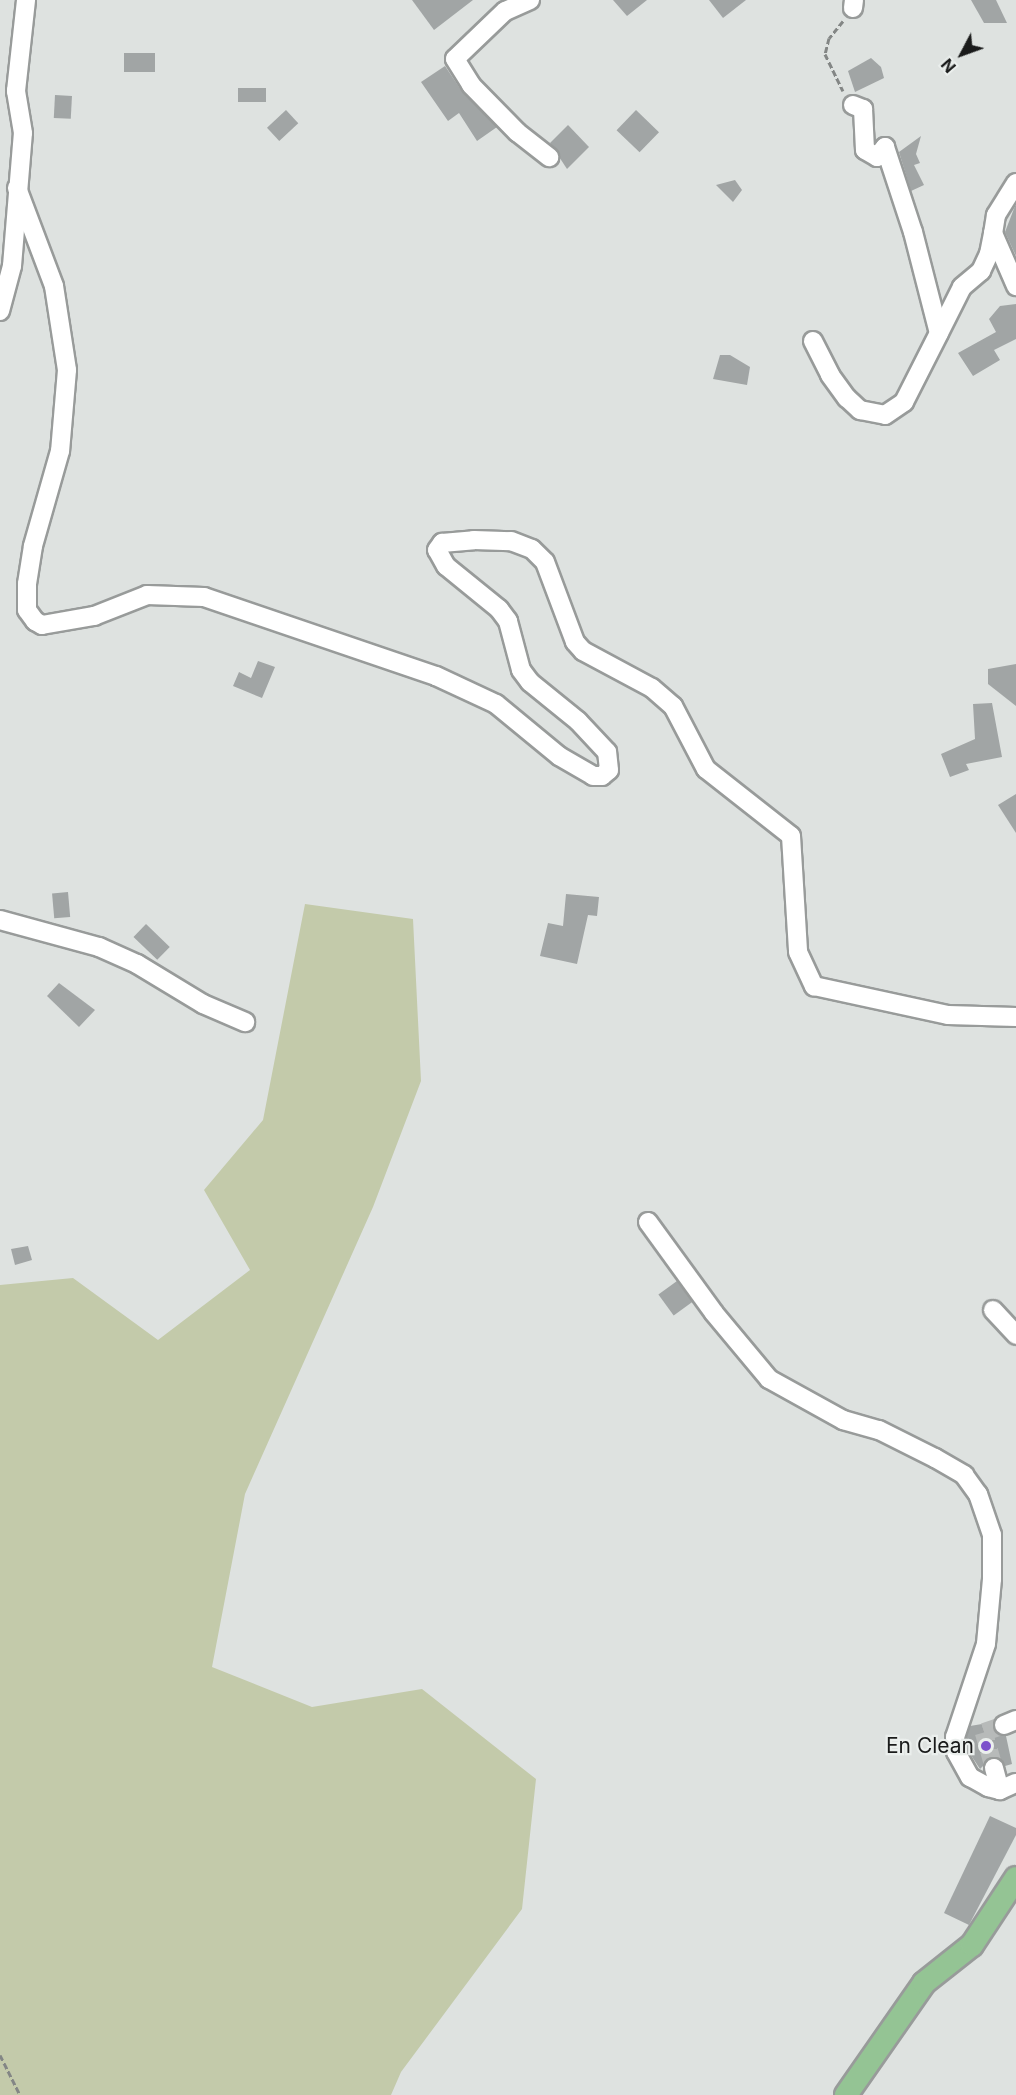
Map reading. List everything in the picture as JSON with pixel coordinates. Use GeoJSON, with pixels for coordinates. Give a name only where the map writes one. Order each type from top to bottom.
{"type":"FeatureCollection","features":[{"type":"Feature","properties":{"kind":"main road"},"geometry":{"type":"LineString","coordinates":[[846,2095],[924,1983],[972,1945],[1016,1878]]}},
{"type":"Feature","properties":{"kind":"street"},"geometry":{"type":"LineString","coordinates":[[0,311],[12,266],[23,133],[16,90],[26,0]]}},
{"type":"Feature","properties":{"kind":"street"},"geometry":{"type":"LineString","coordinates":[[530,0],[505,11],[456,59],[471,85],[517,132],[549,157]]}},
{"type":"Feature","properties":{"kind":"street"},"geometry":{"type":"LineString","coordinates":[[853,105],[863,109],[864,150],[877,158],[885,147],[913,232],[939,333]]}},
{"type":"Feature","properties":{"kind":"street"},"geometry":{"type":"LineString","coordinates":[[813,341],[830,375],[860,410],[885,415],[904,402],[962,287],[981,271],[989,254],[996,215],[1016,183]]}},
{"type":"Feature","properties":{"kind":"street"},"geometry":{"type":"LineString","coordinates":[[17,188],[54,286],[67,370],[60,451],[33,546],[27,584],[27,610],[35,621],[42,625],[94,616],[147,595],[204,597],[436,676],[496,704],[559,756],[593,776],[602,776],[609,770],[607,752],[578,721],[530,682],[521,669],[508,621],[499,609],[446,566],[437,550],[442,543],[464,540],[511,541],[532,549],[545,562],[575,642],[583,651],[652,687],[673,706],[706,769],[791,836],[798,952],[814,986],[948,1015],[1016,1017]]}},
{"type":"Feature","properties":{"kind":"street"},"geometry":{"type":"LineString","coordinates":[[993,233],[1016,286]]}},
{"type":"Feature","properties":{"kind":"street"},"geometry":{"type":"LineString","coordinates":[[0,920],[99,947],[137,964],[203,1005],[245,1022]]}},
{"type":"Feature","properties":{"kind":"street"},"geometry":{"type":"LineString","coordinates":[[648,1222],[714,1313],[769,1379],[843,1420],[879,1430],[935,1458],[964,1475],[978,1494],[992,1535],[987,1644],[955,1737],[956,1752],[970,1777],[1008,1787]]}},
{"type":"Feature","properties":{"kind":"street"},"geometry":{"type":"LineString","coordinates":[[993,1310],[1016,1335]]}},
{"type":"Feature","properties":{"kind":"street"},"geometry":{"type":"LineString","coordinates":[[994,1768],[1008,1787]]}},
{"type":"Feature","properties":{"kind":"path"},"geometry":{"type":"LineString","coordinates":[[853,105],[832,74],[825,54],[830,38],[854,4]]}},
{"type":"Feature","properties":{"kind":"path"},"geometry":{"type":"LineString","coordinates":[[0,2055],[20,2095]]}},
{"type":"Feature","properties":{"kind":"green space"},"geometry":{"type":"Polygon","coordinates":[[[305,904],[413,919],[421,1081],[373,1207],[245,1494],[212,1667],[312,1707],[422,1689],[536,1779],[522,1909],[401,2072],[391,2095],[0,2095],[0,1285],[73,1278],[158,1340],[250,1270],[204,1190],[263,1120],[305,904]]]}},
{"type":"Feature","properties":{"kind":"building"},"geometry":{"type":"Polygon","coordinates":[[[412,0],[473,0],[434,30],[412,0]]]}},
{"type":"Feature","properties":{"kind":"building"},"geometry":{"type":"Polygon","coordinates":[[[613,0],[647,0],[627,16],[613,0]]]}},
{"type":"Feature","properties":{"kind":"building"},"geometry":{"type":"Polygon","coordinates":[[[709,0],[746,0],[723,18],[709,0]]]}},
{"type":"Feature","properties":{"kind":"building"},"geometry":{"type":"Polygon","coordinates":[[[971,0],[996,0],[1007,23],[984,23],[971,0]]]}},
{"type":"Feature","properties":{"kind":"building"},"geometry":{"type":"Polygon","coordinates":[[[124,53],[155,53],[155,72],[124,72],[124,53]]]}},
{"type":"Feature","properties":{"kind":"building"},"geometry":{"type":"Polygon","coordinates":[[[871,58],[881,67],[884,78],[855,92],[848,71],[871,58]]]}},
{"type":"Feature","properties":{"kind":"building"},"geometry":{"type":"Polygon","coordinates":[[[445,66],[463,93],[497,127],[477,141],[459,113],[448,121],[421,82],[445,66]]]}},
{"type":"Feature","properties":{"kind":"building"},"geometry":{"type":"Polygon","coordinates":[[[238,88],[266,88],[266,102],[238,102],[238,88]]]}},
{"type":"Feature","properties":{"kind":"building"},"geometry":{"type":"Polygon","coordinates":[[[55,95],[72,96],[71,119],[54,118],[55,95]]]}},
{"type":"Feature","properties":{"kind":"building"},"geometry":{"type":"Polygon","coordinates":[[[286,110],[298,123],[279,141],[267,128],[286,110]]]}},
{"type":"Feature","properties":{"kind":"building"},"geometry":{"type":"Polygon","coordinates":[[[636,110],[659,132],[640,152],[617,130],[636,110]]]}},
{"type":"Feature","properties":{"kind":"building"},"geometry":{"type":"Polygon","coordinates":[[[568,125],[589,147],[567,169],[550,143],[568,125]]]}},
{"type":"Feature","properties":{"kind":"building"},"geometry":{"type":"Polygon","coordinates":[[[921,136],[916,154],[920,163],[914,165],[924,185],[911,191],[899,152],[921,136]]]}},
{"type":"Feature","properties":{"kind":"building"},"geometry":{"type":"Polygon","coordinates":[[[735,180],[742,190],[733,202],[716,185],[735,180]]]}},
{"type":"Feature","properties":{"kind":"building"},"geometry":{"type":"Polygon","coordinates":[[[1016,206],[1016,256],[1005,232],[1016,206]]]}},
{"type":"Feature","properties":{"kind":"building"},"geometry":{"type":"Polygon","coordinates":[[[1016,304],[1016,339],[994,350],[1000,360],[973,376],[958,353],[996,332],[989,319],[1000,306],[1016,304]]]}},
{"type":"Feature","properties":{"kind":"building"},"geometry":{"type":"Polygon","coordinates":[[[720,355],[730,355],[750,367],[747,385],[713,379],[720,355]]]}},
{"type":"Feature","properties":{"kind":"building"},"geometry":{"type":"Polygon","coordinates":[[[258,661],[275,667],[262,698],[233,686],[239,672],[251,678],[258,661]]]}},
{"type":"Feature","properties":{"kind":"building"},"geometry":{"type":"Polygon","coordinates":[[[1016,664],[1016,706],[988,684],[988,669],[1016,664]]]}},
{"type":"Feature","properties":{"kind":"building"},"geometry":{"type":"Polygon","coordinates":[[[992,703],[1002,757],[966,764],[969,770],[950,777],[941,754],[975,739],[973,704],[992,703]]]}},
{"type":"Feature","properties":{"kind":"building"},"geometry":{"type":"Polygon","coordinates":[[[1016,794],[1016,833],[998,805],[1016,794]]]}},
{"type":"Feature","properties":{"kind":"building"},"geometry":{"type":"Polygon","coordinates":[[[68,892],[70,917],[54,918],[52,893],[68,892]]]}},
{"type":"Feature","properties":{"kind":"building"},"geometry":{"type":"Polygon","coordinates":[[[566,894],[599,897],[597,916],[588,915],[577,964],[540,956],[548,923],[563,926],[566,894]]]}},
{"type":"Feature","properties":{"kind":"building"},"geometry":{"type":"Polygon","coordinates":[[[146,924],[170,947],[157,960],[133,937],[146,924]]]}},
{"type":"Feature","properties":{"kind":"building"},"geometry":{"type":"Polygon","coordinates":[[[59,983],[95,1010],[79,1027],[47,996],[59,983]]]}},
{"type":"Feature","properties":{"kind":"building"},"geometry":{"type":"Polygon","coordinates":[[[28,1246],[32,1260],[15,1265],[11,1249],[28,1246]]]}},
{"type":"Feature","properties":{"kind":"building"},"geometry":{"type":"Polygon","coordinates":[[[677,1281],[692,1302],[674,1316],[658,1295],[677,1281]]]}},
{"type":"Feature","properties":{"kind":"building","name":"En Clean"},"geometry":{"type":"Polygon","coordinates":[[[994,1722],[997,1734],[1006,1736],[1012,1764],[1005,1766],[1001,1760],[992,1757],[980,1769],[967,1749],[966,1738],[970,1726],[994,1722]]]}},
{"type":"Feature","properties":{"kind":"building"},"geometry":{"type":"Polygon","coordinates":[[[990,1816],[1016,1828],[1016,1835],[969,1925],[944,1913],[990,1816]]]}},
{"type":"Feature","properties":{"kind":"tunnel"},"geometry":{"type":"LineString","coordinates":[[994,1768],[984,1732],[1004,1725]]}},
{"type":"Feature","properties":{"kind":"place","name":"En Clean"},"geometry":{"type":"Point","coordinates":[986,1746]}}]}
